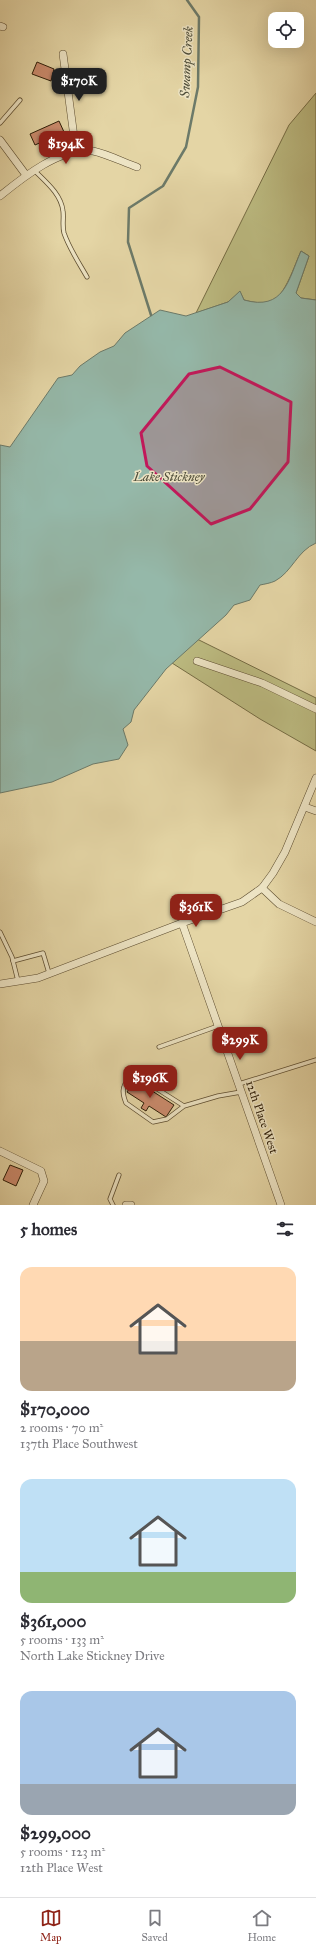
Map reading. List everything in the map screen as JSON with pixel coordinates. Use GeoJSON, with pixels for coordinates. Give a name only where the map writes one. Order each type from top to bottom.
{"type":"FeatureCollection","features":[{"type":"Feature","properties":{"kind":"street"},"geometry":{"type":"LineString","coordinates":[[63,54],[76,152]]}},
{"type":"Feature","properties":{"kind":"street"},"geometry":{"type":"LineString","coordinates":[[0,140],[26,175]]}},
{"type":"Feature","properties":{"kind":"street"},"geometry":{"type":"LineString","coordinates":[[0,196],[26,175],[68,153],[92,151],[137,167]]}},
{"type":"Feature","properties":{"kind":"street"},"geometry":{"type":"LineString","coordinates":[[197,661],[262,683],[316,709]]}},
{"type":"Feature","properties":{"kind":"street"},"geometry":{"type":"LineString","coordinates":[[0,984],[18,982],[49,973],[242,902],[262,888],[273,873],[285,852],[316,778]]}},
{"type":"Feature","properties":{"kind":"street"},"geometry":{"type":"LineString","coordinates":[[305,806],[316,811]]}},
{"type":"Feature","properties":{"kind":"street"},"geometry":{"type":"LineString","coordinates":[[262,888],[279,904],[316,922]]}},
{"type":"Feature","properties":{"kind":"street","name":"12th Place West"},"geometry":{"type":"LineString","coordinates":[[182,923],[281,1205]]}},
{"type":"Feature","properties":{"kind":"street"},"geometry":{"type":"LineString","coordinates":[[0,1151],[41,1170],[44,1181],[33,1205]]}},
{"type":"Feature","properties":{"kind":"street"},"geometry":{"type":"LineString","coordinates":[[126,1205],[131,1205]]}},
{"type":"Feature","properties":{"kind":"lane"},"geometry":{"type":"LineString","coordinates":[[0,123],[20,100]]}},
{"type":"Feature","properties":{"kind":"lane"},"geometry":{"type":"LineString","coordinates":[[35,171],[47,183],[60,200],[63,209],[64,231],[72,251],[87,277]]}},
{"type":"Feature","properties":{"kind":"lane"},"geometry":{"type":"LineString","coordinates":[[0,932],[13,961],[18,982]]}},
{"type":"Feature","properties":{"kind":"lane"},"geometry":{"type":"LineString","coordinates":[[13,961],[43,953],[49,973]]}},
{"type":"Feature","properties":{"kind":"lane"},"geometry":{"type":"LineString","coordinates":[[159,1047],[218,1026]]}},
{"type":"Feature","properties":{"kind":"lane"},"geometry":{"type":"LineString","coordinates":[[238,1084],[316,1060]]}},
{"type":"Feature","properties":{"kind":"lane"},"geometry":{"type":"LineString","coordinates":[[184,1106],[140,1078],[134,1076],[124,1086],[124,1097],[126,1103],[153,1122],[166,1119],[184,1106],[218,1096],[241,1092]]}},
{"type":"Feature","properties":{"kind":"lane"},"geometry":{"type":"LineString","coordinates":[[113,1205],[110,1199],[119,1175]]}},
{"type":"Feature","properties":{"kind":"highlighted area"},"geometry":{"type":"Polygon","coordinates":[[[220,367],[291,402],[288,462],[250,509],[211,524],[147,466],[141,433],[189,374],[220,367]]]}},
{"type":"Feature","properties":{"kind":"shaded area"},"geometry":{"type":"Polygon","coordinates":[[[316,93],[316,300],[301,298],[296,293],[309,256],[301,251],[293,271],[281,293],[272,301],[261,303],[244,300],[240,292],[228,302],[196,313],[289,125],[316,93]]]}},
{"type":"Feature","properties":{"kind":"shaded area"},"geometry":{"type":"Polygon","coordinates":[[[197,639],[316,698],[316,751],[260,719],[172,663],[197,639]]]}},
{"type":"Feature","properties":{"kind":"water","name":"Lake Stickney"},"geometry":{"type":"Polygon","coordinates":[[[301,251],[309,256],[296,293],[301,298],[316,300],[316,543],[304,551],[281,577],[273,582],[260,585],[250,600],[234,605],[226,615],[166,669],[134,710],[131,722],[123,729],[128,745],[119,759],[93,764],[52,782],[0,793],[0,445],[10,447],[58,378],[72,375],[80,366],[100,352],[114,346],[125,333],[160,310],[186,316],[228,302],[240,291],[244,300],[257,302],[268,301],[283,291],[288,283],[301,251]]]}},
{"type":"Feature","properties":{"kind":"building"},"geometry":{"type":"Polygon","coordinates":[[[37,62],[54,69],[51,81],[32,74],[37,62]]]}},
{"type":"Feature","properties":{"kind":"building"},"geometry":{"type":"Polygon","coordinates":[[[59,121],[64,132],[35,145],[30,134],[59,121]]]}},
{"type":"Feature","properties":{"kind":"building"},"geometry":{"type":"Polygon","coordinates":[[[135,1080],[174,1105],[166,1117],[149,1106],[146,1111],[141,1108],[144,1103],[127,1092],[135,1080]]]}},
{"type":"Feature","properties":{"kind":"building"},"geometry":{"type":"Polygon","coordinates":[[[10,1165],[23,1170],[16,1186],[3,1180],[10,1165]]]}},
{"type":"Feature","properties":{"kind":"waterway","name":"Swamp Creek"},"geometry":{"type":"LineString","coordinates":[[151,315],[128,242],[129,208],[163,186],[186,147],[198,87],[199,17],[187,0]]}}]}
